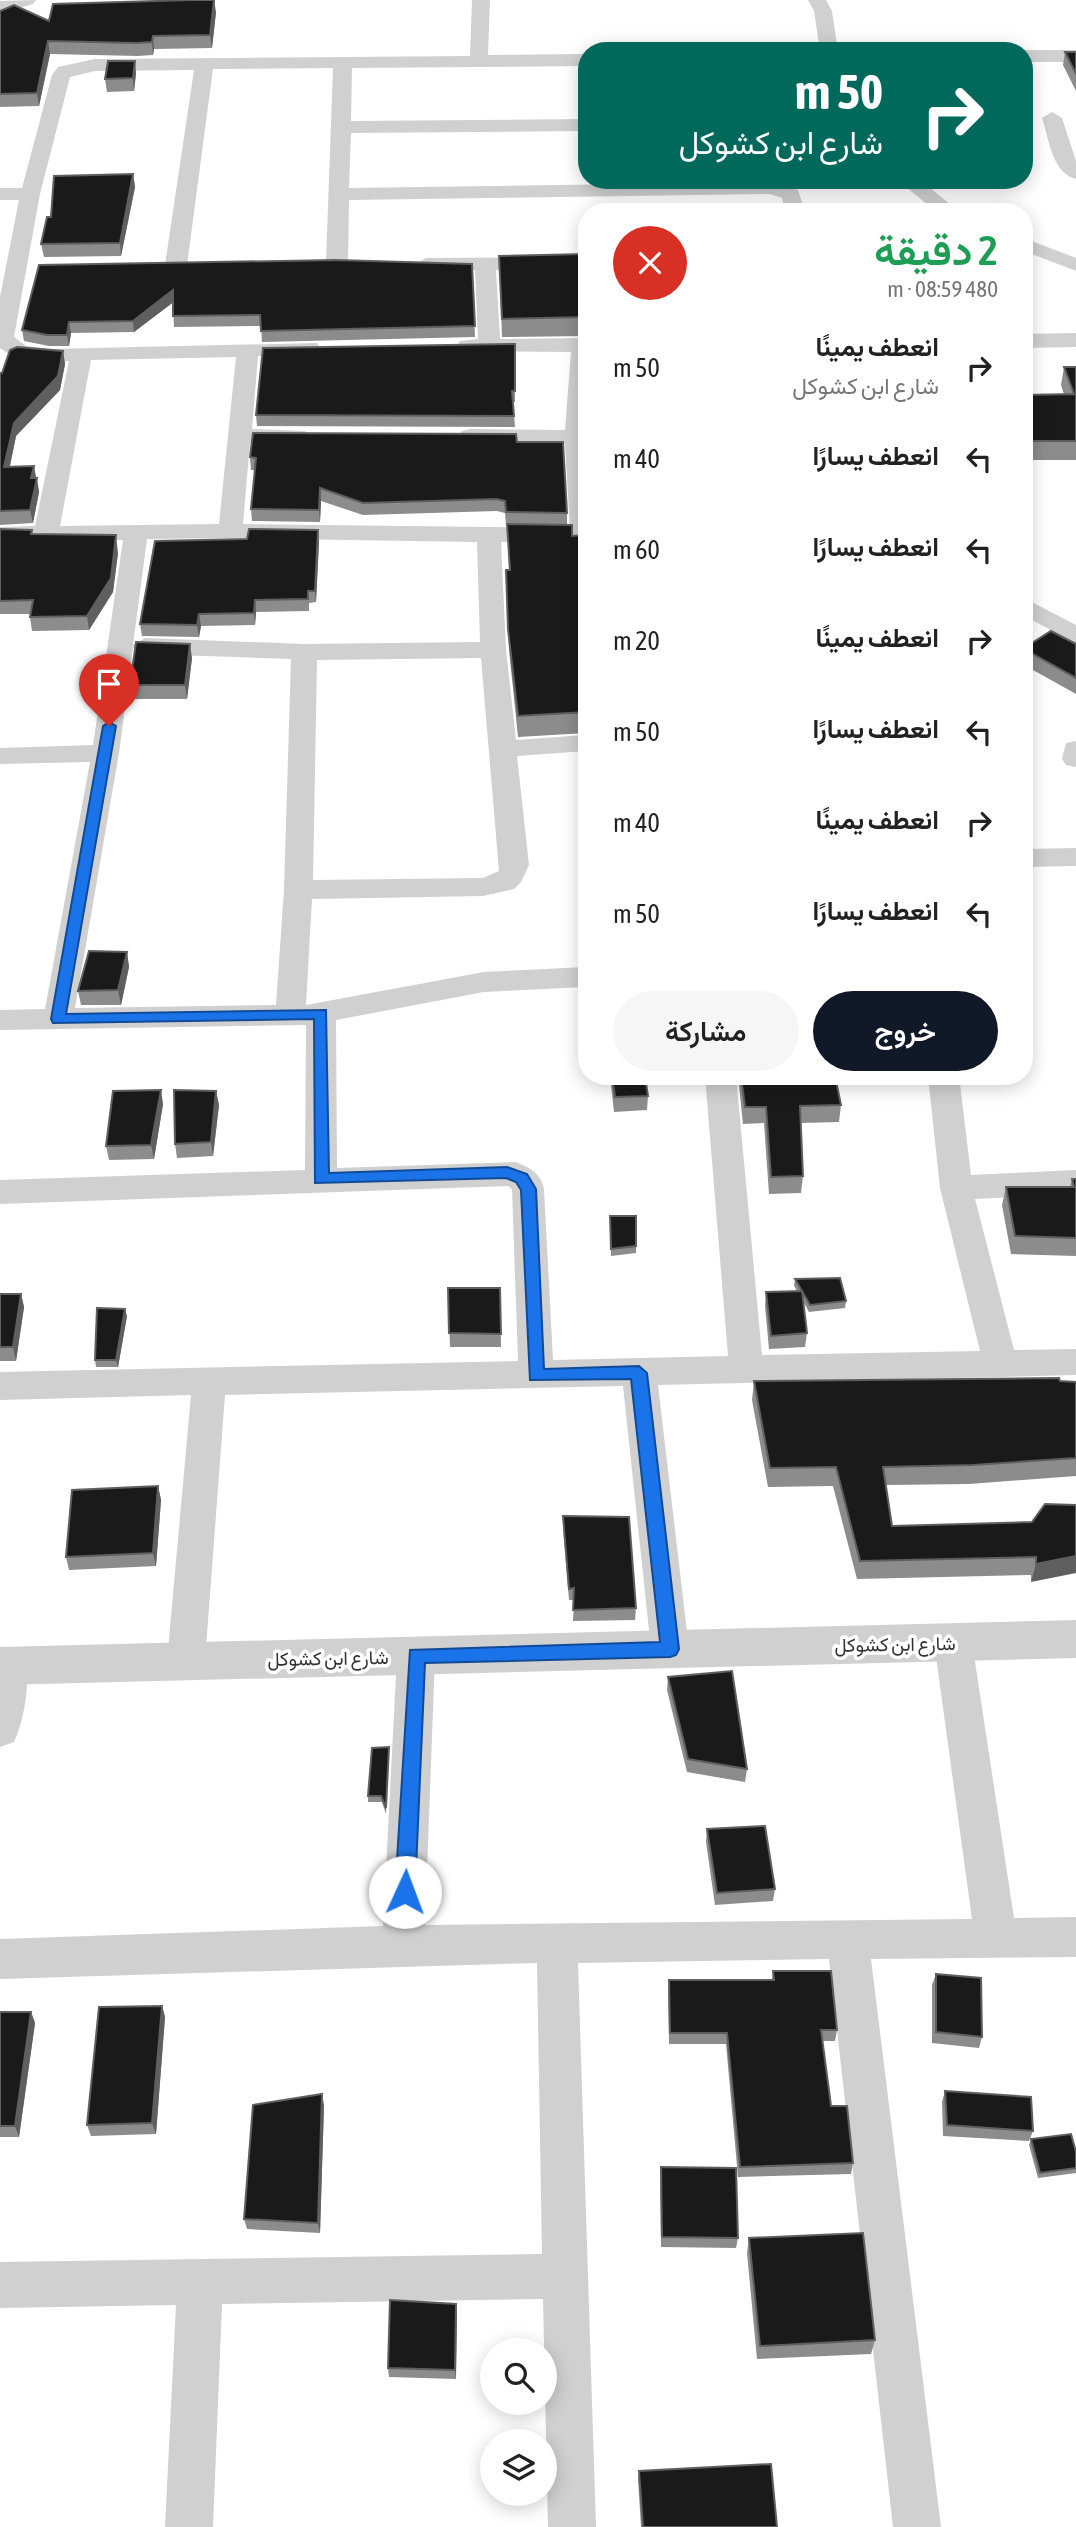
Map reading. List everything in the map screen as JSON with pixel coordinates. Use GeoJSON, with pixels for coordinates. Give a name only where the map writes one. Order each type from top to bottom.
{"type":"FeatureCollection","features":[{"type":"Feature","properties":{"kind":"street"},"geometry":{"type":"LineString","coordinates":[[0,8],[26,0]]}},
{"type":"Feature","properties":{"kind":"street"},"geometry":{"type":"LineString","coordinates":[[479,61],[481,0]]}},
{"type":"Feature","properties":{"kind":"street"},"geometry":{"type":"LineString","coordinates":[[817,0],[823,11],[828,42]]}},
{"type":"Feature","properties":{"kind":"street"},"geometry":{"type":"LineString","coordinates":[[1033,56],[1076,56]]}},
{"type":"Feature","properties":{"kind":"street"},"geometry":{"type":"LineString","coordinates":[[328,348],[31,354],[8,346],[3,338],[14,267],[61,75],[65,71],[96,65],[578,60]]}},
{"type":"Feature","properties":{"kind":"street"},"geometry":{"type":"LineString","coordinates":[[337,262],[343,62]]}},
{"type":"Feature","properties":{"kind":"street"},"geometry":{"type":"LineString","coordinates":[[176,265],[204,64]]}},
{"type":"Feature","properties":{"kind":"street"},"geometry":{"type":"LineString","coordinates":[[1076,118],[1043,118],[1068,167],[1076,173]]}},
{"type":"Feature","properties":{"kind":"street"},"geometry":{"type":"LineString","coordinates":[[341,127],[578,125]]}},
{"type":"Feature","properties":{"kind":"street"},"geometry":{"type":"LineString","coordinates":[[339,194],[578,187]]}},
{"type":"Feature","properties":{"kind":"street"},"geometry":{"type":"LineString","coordinates":[[774,189],[791,194],[793,203]]}},
{"type":"Feature","properties":{"kind":"street"},"geometry":{"type":"LineString","coordinates":[[919,189],[938,203]]}},
{"type":"Feature","properties":{"kind":"street"},"geometry":{"type":"LineString","coordinates":[[0,194],[30,194]]}},
{"type":"Feature","properties":{"kind":"street"},"geometry":{"type":"LineString","coordinates":[[1033,248],[1076,265]]}},
{"type":"Feature","properties":{"kind":"street"},"geometry":{"type":"LineString","coordinates":[[310,263],[364,263]]}},
{"type":"Feature","properties":{"kind":"street"},"geometry":{"type":"LineString","coordinates":[[405,264],[485,266],[578,263]]}},
{"type":"Feature","properties":{"kind":"street"},"geometry":{"type":"LineString","coordinates":[[149,265],[203,265]]}},
{"type":"Feature","properties":{"kind":"street"},"geometry":{"type":"LineString","coordinates":[[485,266],[489,346]]}},
{"type":"Feature","properties":{"kind":"street"},"geometry":{"type":"LineString","coordinates":[[14,267],[41,267]]}},
{"type":"Feature","properties":{"kind":"street"},"geometry":{"type":"LineString","coordinates":[[1033,341],[1076,340]]}},
{"type":"Feature","properties":{"kind":"street"},"geometry":{"type":"LineString","coordinates":[[449,346],[578,345]]}},
{"type":"Feature","properties":{"kind":"street"},"geometry":{"type":"LineString","coordinates":[[230,531],[248,349]]}},
{"type":"Feature","properties":{"kind":"street"},"geometry":{"type":"LineString","coordinates":[[46,533],[81,354]]}},
{"type":"Feature","properties":{"kind":"street"},"geometry":{"type":"LineString","coordinates":[[240,436],[324,436]]}},
{"type":"Feature","properties":{"kind":"street"},"geometry":{"type":"LineString","coordinates":[[450,436],[578,437]]}},
{"type":"Feature","properties":{"kind":"street"},"geometry":{"type":"LineString","coordinates":[[0,534],[230,531],[578,536]]}},
{"type":"Feature","properties":{"kind":"street"},"geometry":{"type":"LineString","coordinates":[[58,1019],[105,753],[136,532]]}},
{"type":"Feature","properties":{"kind":"street"},"geometry":{"type":"LineString","coordinates":[[298,890],[483,887],[506,880],[515,865],[493,650],[489,536]]}},
{"type":"Feature","properties":{"kind":"street"},"geometry":{"type":"LineString","coordinates":[[1033,611],[1076,635]]}},
{"type":"Feature","properties":{"kind":"street"},"geometry":{"type":"LineString","coordinates":[[121,645],[304,652],[493,650]]}},
{"type":"Feature","properties":{"kind":"street"},"geometry":{"type":"LineString","coordinates":[[304,652],[298,890],[321,1179]]}},
{"type":"Feature","properties":{"kind":"street"},"geometry":{"type":"LineString","coordinates":[[502,748],[578,743]]}},
{"type":"Feature","properties":{"kind":"street"},"geometry":{"type":"LineString","coordinates":[[1076,749],[1076,760]]}},
{"type":"Feature","properties":{"kind":"street"},"geometry":{"type":"LineString","coordinates":[[0,756],[105,753]]}},
{"type":"Feature","properties":{"kind":"street"},"geometry":{"type":"LineString","coordinates":[[1033,858],[1076,857]]}},
{"type":"Feature","properties":{"kind":"street"},"geometry":{"type":"LineString","coordinates":[[0,1020],[306,1014],[484,982],[578,977]]}},
{"type":"Feature","properties":{"kind":"street"},"geometry":{"type":"LineString","coordinates":[[721,1085],[746,1370]]}},
{"type":"Feature","properties":{"kind":"street"},"geometry":{"type":"LineString","coordinates":[[944,1085],[956,1188],[1000,1364]]}},
{"type":"Feature","properties":{"kind":"street"},"geometry":{"type":"LineString","coordinates":[[0,1192],[507,1172],[521,1178],[528,1189],[536,1376]]}},
{"type":"Feature","properties":{"kind":"street"},"geometry":{"type":"LineString","coordinates":[[956,1188],[1076,1182]]}},
{"type":"Feature","properties":{"kind":"street"},"geometry":{"type":"LineString","coordinates":[[0,1386],[1076,1362]]}},
{"type":"Feature","properties":{"kind":"street"},"geometry":{"type":"LineString","coordinates":[[639,1373],[670,1649]]}},
{"type":"Feature","properties":{"kind":"street"},"geometry":{"type":"LineString","coordinates":[[186,1661],[209,1383]]}},
{"type":"Feature","properties":{"kind":"street","name":"شارع ابن كشوكل"},"geometry":{"type":"LineString","coordinates":[[4,1666],[1076,1639]]}},
{"type":"Feature","properties":{"kind":"street"},"geometry":{"type":"LineString","coordinates":[[953,1642],[996,1939]]}},
{"type":"Feature","properties":{"kind":"street"},"geometry":{"type":"LineString","coordinates":[[403,1945],[416,1656]]}},
{"type":"Feature","properties":{"kind":"street"},"geometry":{"type":"LineString","coordinates":[[0,1730],[4,1666]]}},
{"type":"Feature","properties":{"kind":"street"},"geometry":{"type":"LineString","coordinates":[[0,1959],[403,1945],[848,1942],[1076,1937]]}},
{"type":"Feature","properties":{"kind":"street"},"geometry":{"type":"LineString","coordinates":[[557,1942],[568,2276],[572,2527]]}},
{"type":"Feature","properties":{"kind":"street"},"geometry":{"type":"LineString","coordinates":[[848,1942],[917,2527]]}},
{"type":"Feature","properties":{"kind":"street"},"geometry":{"type":"LineString","coordinates":[[0,2285],[568,2276]]}},
{"type":"Feature","properties":{"kind":"street"},"geometry":{"type":"LineString","coordinates":[[189,2527],[200,2282]]}},
{"type":"Feature","properties":{"kind":"building"},"geometry":{"type":"Polygon","coordinates":[[[214,0],[210,35],[153,36],[152,42],[136,43],[48,41],[37,93],[0,94],[0,11],[14,5],[49,21],[53,4],[214,0]]]}},
{"type":"Feature","properties":{"kind":"building"},"geometry":{"type":"Polygon","coordinates":[[[1065,52],[1076,52],[1076,74],[1065,52]]]}},
{"type":"Feature","properties":{"kind":"building"},"geometry":{"type":"Polygon","coordinates":[[[108,61],[135,61],[133,78],[105,79],[108,61]]]}},
{"type":"Feature","properties":{"kind":"building"},"geometry":{"type":"Polygon","coordinates":[[[133,174],[120,243],[41,244],[47,217],[51,217],[54,176],[133,174]]]}},
{"type":"Feature","properties":{"kind":"building"},"geometry":{"type":"Polygon","coordinates":[[[578,254],[578,317],[502,319],[499,256],[578,254]]]}},
{"type":"Feature","properties":{"kind":"building"},"geometry":{"type":"Polygon","coordinates":[[[336,260],[472,264],[475,326],[261,331],[260,315],[173,316],[173,290],[133,321],[69,322],[67,335],[47,335],[22,330],[39,265],[336,260]]]}},
{"type":"Feature","properties":{"kind":"building"},"geometry":{"type":"Polygon","coordinates":[[[515,344],[515,391],[512,391],[514,416],[256,415],[263,348],[515,344]]]}},
{"type":"Feature","properties":{"kind":"building"},"geometry":{"type":"Polygon","coordinates":[[[17,347],[63,351],[58,376],[14,423],[4,467],[34,466],[31,478],[37,478],[30,510],[0,511],[0,373],[10,350],[17,347]]]}},
{"type":"Feature","properties":{"kind":"building"},"geometry":{"type":"Polygon","coordinates":[[[1064,367],[1076,367],[1076,441],[1033,441],[1033,395],[1074,394],[1064,367]]]}},
{"type":"Feature","properties":{"kind":"building"},"geometry":{"type":"Polygon","coordinates":[[[253,433],[516,434],[517,442],[563,442],[567,513],[506,512],[505,501],[497,499],[363,503],[320,488],[319,510],[251,509],[256,458],[250,457],[253,433]]]}},
{"type":"Feature","properties":{"kind":"building"},"geometry":{"type":"Polygon","coordinates":[[[507,524],[572,525],[572,536],[578,536],[578,712],[518,716],[508,629],[506,570],[510,570],[507,524]]]}},
{"type":"Feature","properties":{"kind":"building"},"geometry":{"type":"Polygon","coordinates":[[[0,529],[32,530],[31,534],[116,535],[111,578],[87,616],[30,617],[33,600],[0,601],[0,529]]]}},
{"type":"Feature","properties":{"kind":"building"},"geometry":{"type":"Polygon","coordinates":[[[249,529],[318,530],[315,591],[308,591],[308,599],[255,600],[254,613],[199,614],[197,625],[140,624],[155,541],[247,539],[249,529]]]}},
{"type":"Feature","properties":{"kind":"building"},"geometry":{"type":"Polygon","coordinates":[[[1051,631],[1076,644],[1076,678],[1033,654],[1033,642],[1051,631]]]}},
{"type":"Feature","properties":{"kind":"building"},"geometry":{"type":"Polygon","coordinates":[[[136,642],[190,644],[185,685],[130,685],[136,642]]]}},
{"type":"Feature","properties":{"kind":"building"},"geometry":{"type":"Polygon","coordinates":[[[89,951],[127,952],[118,990],[78,991],[89,951]]]}},
{"type":"Feature","properties":{"kind":"building"},"geometry":{"type":"Polygon","coordinates":[[[613,1085],[646,1085],[648,1096],[615,1097],[613,1085]]]}},
{"type":"Feature","properties":{"kind":"building"},"geometry":{"type":"Polygon","coordinates":[[[742,1085],[837,1085],[841,1105],[800,1106],[803,1176],[771,1177],[766,1107],[745,1107],[742,1085]]]}},
{"type":"Feature","properties":{"kind":"building"},"geometry":{"type":"Polygon","coordinates":[[[161,1090],[151,1145],[106,1146],[113,1091],[161,1090]]]}},
{"type":"Feature","properties":{"kind":"building"},"geometry":{"type":"Polygon","coordinates":[[[174,1090],[216,1091],[211,1142],[175,1144],[174,1090]]]}},
{"type":"Feature","properties":{"kind":"building"},"geometry":{"type":"Polygon","coordinates":[[[1072,1179],[1076,1179],[1076,1238],[1015,1236],[1006,1187],[1074,1187],[1072,1179]]]}},
{"type":"Feature","properties":{"kind":"building"},"geometry":{"type":"Polygon","coordinates":[[[610,1216],[636,1216],[636,1246],[611,1249],[610,1216]]]}},
{"type":"Feature","properties":{"kind":"building"},"geometry":{"type":"Polygon","coordinates":[[[840,1278],[846,1301],[810,1305],[795,1279],[840,1278]]]}},
{"type":"Feature","properties":{"kind":"building"},"geometry":{"type":"Polygon","coordinates":[[[448,1288],[500,1288],[501,1334],[449,1333],[448,1288]]]}},
{"type":"Feature","properties":{"kind":"building"},"geometry":{"type":"Polygon","coordinates":[[[802,1291],[807,1333],[771,1336],[766,1292],[802,1291]]]}},
{"type":"Feature","properties":{"kind":"building"},"geometry":{"type":"Polygon","coordinates":[[[0,1294],[21,1294],[13,1347],[0,1347],[0,1294]]]}},
{"type":"Feature","properties":{"kind":"building"},"geometry":{"type":"Polygon","coordinates":[[[97,1308],[125,1309],[116,1360],[95,1360],[97,1308]]]}},
{"type":"Feature","properties":{"kind":"building"},"geometry":{"type":"Polygon","coordinates":[[[1059,1378],[1060,1381],[1076,1382],[1076,1458],[973,1465],[883,1467],[892,1526],[1032,1522],[1045,1504],[1076,1505],[1076,1556],[1036,1564],[1036,1557],[860,1561],[836,1467],[770,1468],[754,1381],[1059,1378]]]}},
{"type":"Feature","properties":{"kind":"building"},"geometry":{"type":"Polygon","coordinates":[[[158,1486],[153,1553],[66,1557],[72,1490],[158,1486]]]}},
{"type":"Feature","properties":{"kind":"building"},"geometry":{"type":"Polygon","coordinates":[[[563,1516],[629,1517],[636,1608],[573,1610],[574,1588],[569,1589],[563,1516]]]}},
{"type":"Feature","properties":{"kind":"building"},"geometry":{"type":"Polygon","coordinates":[[[732,1671],[747,1769],[688,1759],[668,1677],[732,1671]]]}},
{"type":"Feature","properties":{"kind":"building"},"geometry":{"type":"Polygon","coordinates":[[[389,1747],[386,1808],[381,1796],[368,1796],[372,1748],[389,1747]]]}},
{"type":"Feature","properties":{"kind":"building"},"geometry":{"type":"Polygon","coordinates":[[[765,1826],[775,1889],[717,1893],[707,1829],[765,1826]]]}},
{"type":"Feature","properties":{"kind":"building"},"geometry":{"type":"Polygon","coordinates":[[[773,1971],[831,1971],[837,2030],[821,2030],[831,2106],[847,2106],[853,2163],[740,2167],[727,2033],[670,2033],[669,1980],[774,1980],[773,1971]]]}},
{"type":"Feature","properties":{"kind":"building"},"geometry":{"type":"Polygon","coordinates":[[[936,1974],[981,1978],[982,2037],[936,2032],[936,1974]]]}},
{"type":"Feature","properties":{"kind":"building"},"geometry":{"type":"Polygon","coordinates":[[[162,2006],[152,2123],[87,2125],[99,2007],[162,2006]]]}},
{"type":"Feature","properties":{"kind":"building"},"geometry":{"type":"Polygon","coordinates":[[[0,2012],[31,2012],[15,2126],[0,2126],[0,2012]]]}},
{"type":"Feature","properties":{"kind":"building"},"geometry":{"type":"Polygon","coordinates":[[[945,2091],[1031,2097],[1033,2131],[947,2125],[945,2091]]]}},
{"type":"Feature","properties":{"kind":"building"},"geometry":{"type":"Polygon","coordinates":[[[322,2094],[318,2223],[244,2219],[253,2105],[322,2094]]]}},
{"type":"Feature","properties":{"kind":"building"},"geometry":{"type":"Polygon","coordinates":[[[1071,2134],[1076,2152],[1076,2168],[1040,2173],[1031,2139],[1071,2134]]]}},
{"type":"Feature","properties":{"kind":"building"},"geometry":{"type":"Polygon","coordinates":[[[661,2167],[736,2168],[738,2238],[662,2237],[661,2167]]]}},
{"type":"Feature","properties":{"kind":"building"},"geometry":{"type":"Polygon","coordinates":[[[863,2233],[875,2340],[760,2346],[749,2238],[863,2233]]]}},
{"type":"Feature","properties":{"kind":"building"},"geometry":{"type":"Polygon","coordinates":[[[390,2300],[456,2304],[455,2370],[388,2368],[390,2300]]]}},
{"type":"Feature","properties":{"kind":"building"},"geometry":{"type":"Polygon","coordinates":[[[771,2464],[777,2527],[643,2527],[639,2471],[771,2464]]]}},
{"type":"Feature","properties":{"kind":"route"},"geometry":{"type":"LineString","coordinates":[[109,726],[58,1019],[321,1013],[321,1179],[507,1172],[515,1174],[527,1183],[528,1189],[536,1376],[639,1373],[670,1649],[416,1656],[405,1892]]}}]}
